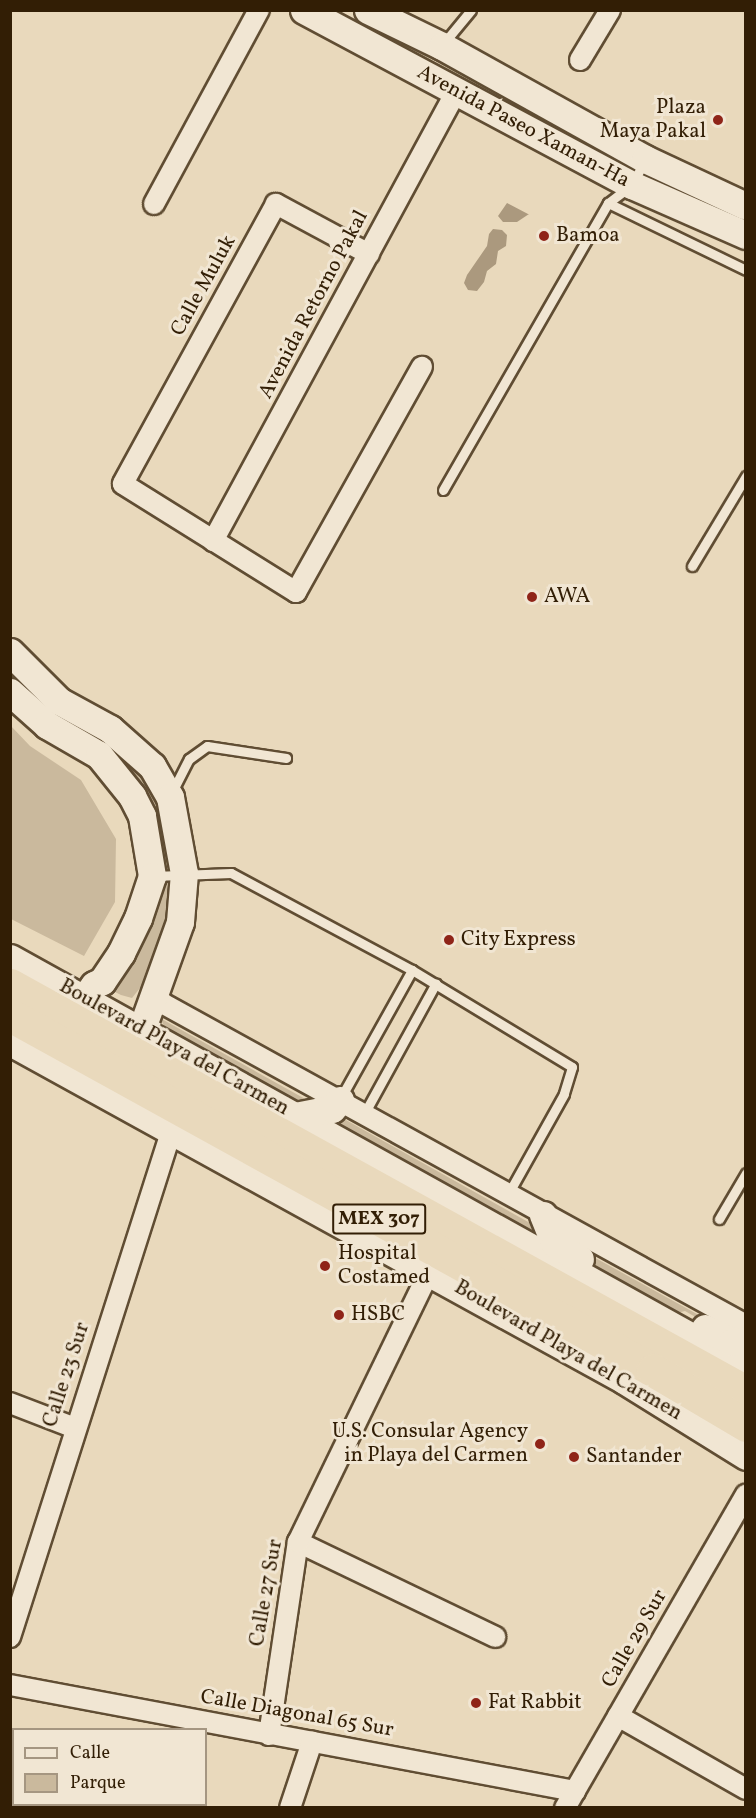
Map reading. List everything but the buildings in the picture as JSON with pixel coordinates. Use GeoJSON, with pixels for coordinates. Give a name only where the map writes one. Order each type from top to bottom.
{"type":"FeatureCollection","features":[{"type":"Feature","properties":{"kind":"highway","name":"MEX 307"},"geometry":{"type":"LineString","coordinates":[[10,985],[746,1392]]}},
{"type":"Feature","properties":{"kind":"highway","name":"MEX 307"},"geometry":{"type":"LineString","coordinates":[[11,1036],[652,1370],[746,1425]]}},
{"type":"Feature","properties":{"kind":"main road","name":"Avenida Paseo Xaman-Ha"},"geometry":{"type":"LineString","coordinates":[[304,10],[632,185],[746,235]]}},
{"type":"Feature","properties":{"kind":"main road","name":"Avenida Paseo Xaman-Ha"},"geometry":{"type":"LineString","coordinates":[[368,10],[442,46],[645,159],[746,206]]}},
{"type":"Feature","properties":{"kind":"main road"},"geometry":{"type":"LineString","coordinates":[[14,660],[59,701],[110,729],[152,766],[170,797],[184,873],[180,922],[146,1019]]}},
{"type":"Feature","properties":{"kind":"main road"},"geometry":{"type":"LineString","coordinates":[[10,692],[46,724],[99,755],[132,795],[142,816],[152,876],[138,918],[121,953],[102,981],[94,985],[85,997]]}},
{"type":"Feature","properties":{"kind":"main road","name":"Boulevard Playa del Carmen"},"geometry":{"type":"LineString","coordinates":[[10,958],[85,997],[146,1019],[295,1116],[746,1367]]}},
{"type":"Feature","properties":{"kind":"main road","name":"Boulevard Playa del Carmen"},"geometry":{"type":"LineString","coordinates":[[11,1036],[172,1129],[624,1380],[746,1456]]}},
{"type":"Feature","properties":{"kind":"main road"},"geometry":{"type":"LineString","coordinates":[[295,1116],[332,1109],[340,1100]]}},
{"type":"Feature","properties":{"kind":"main road"},"geometry":{"type":"LineString","coordinates":[[543,1215],[555,1244],[584,1262],[596,1283]]}},
{"type":"Feature","properties":{"kind":"main road"},"geometry":{"type":"LineString","coordinates":[[660,1320],[686,1318],[732,1342],[746,1340]]}},
{"type":"Feature","properties":{"kind":"street"},"geometry":{"type":"LineString","coordinates":[[154,204],[259,10]]}},
{"type":"Feature","properties":{"kind":"street"},"geometry":{"type":"LineString","coordinates":[[580,60],[610,10]]}},
{"type":"Feature","properties":{"kind":"street","name":"Avenida Retorno Pakal"},"geometry":{"type":"LineString","coordinates":[[213,541],[456,92]]}},
{"type":"Feature","properties":{"kind":"street","name":"Calle Muluk"},"geometry":{"type":"LineString","coordinates":[[213,541],[123,484],[276,204],[369,254]]}},
{"type":"Feature","properties":{"kind":"street"},"geometry":{"type":"LineString","coordinates":[[213,541],[296,592],[422,367]]}},
{"type":"Feature","properties":{"kind":"street"},"geometry":{"type":"LineString","coordinates":[[146,1019],[162,1003],[746,1325]]}},
{"type":"Feature","properties":{"kind":"street","name":"Calle 23 Sur"},"geometry":{"type":"LineString","coordinates":[[10,1637],[172,1129]]}},
{"type":"Feature","properties":{"kind":"street","name":"Calle 27 Sur"},"geometry":{"type":"LineString","coordinates":[[269,1735],[298,1542],[429,1272]]}},
{"type":"Feature","properties":{"kind":"street"},"geometry":{"type":"LineString","coordinates":[[10,1403],[75,1428]]}},
{"type":"Feature","properties":{"kind":"street","name":"Calle 29 Sur"},"geometry":{"type":"LineString","coordinates":[[570,1799],[746,1494]]}},
{"type":"Feature","properties":{"kind":"street"},"geometry":{"type":"LineString","coordinates":[[298,1542],[495,1637]]}},
{"type":"Feature","properties":{"kind":"street","name":"Calle Diagonal 65 Sur"},"geometry":{"type":"LineString","coordinates":[[10,1685],[154,1721],[312,1742],[570,1799]]}},
{"type":"Feature","properties":{"kind":"street"},"geometry":{"type":"LineString","coordinates":[[618,1716],[746,1790]]}},
{"type":"Feature","properties":{"kind":"street"},"geometry":{"type":"LineString","coordinates":[[291,1808],[312,1742]]}},
{"type":"Feature","properties":{"kind":"lane"},"geometry":{"type":"LineString","coordinates":[[442,46],[471,10]]}},
{"type":"Feature","properties":{"kind":"lane"},"geometry":{"type":"LineString","coordinates":[[443,490],[608,203],[632,185],[645,159]]}},
{"type":"Feature","properties":{"kind":"lane"},"geometry":{"type":"LineString","coordinates":[[608,203],[746,270]]}},
{"type":"Feature","properties":{"kind":"lane"},"geometry":{"type":"LineString","coordinates":[[692,566],[746,476]]}},
{"type":"Feature","properties":{"kind":"lane"},"geometry":{"type":"LineString","coordinates":[[170,797],[189,759],[207,746],[286,758]]}},
{"type":"Feature","properties":{"kind":"lane"},"geometry":{"type":"LineString","coordinates":[[152,876],[231,873],[436,983],[572,1067],[564,1094],[508,1194]]}},
{"type":"Feature","properties":{"kind":"lane"},"geometry":{"type":"LineString","coordinates":[[340,1100],[412,970]]}},
{"type":"Feature","properties":{"kind":"lane"},"geometry":{"type":"LineString","coordinates":[[364,1114],[436,983]]}},
{"type":"Feature","properties":{"kind":"lane"},"geometry":{"type":"LineString","coordinates":[[718,1219],[746,1173]]}},
{"type":"Feature","properties":{"kind":"green space"},"geometry":{"type":"Polygon","coordinates":[[[10,725],[30,746],[81,780],[116,839],[115,902],[84,956],[11,919],[10,725]]]}},
{"type":"Feature","properties":{"kind":"green space"},"geometry":{"type":"Polygon","coordinates":[[[82,727],[117,749],[146,785],[163,816],[172,859],[164,861],[156,826],[82,732],[82,727]]]}},
{"type":"Feature","properties":{"kind":"green space"},"geometry":{"type":"Polygon","coordinates":[[[169,879],[177,884],[175,906],[144,983],[132,998],[121,995],[115,992],[113,987],[160,882],[169,879]]]}},
{"type":"Feature","properties":{"kind":"green space"},"geometry":{"type":"Polygon","coordinates":[[[160,1018],[316,1105],[300,1108],[166,1030],[160,1018]]]}},
{"type":"Feature","properties":{"kind":"green space"},"geometry":{"type":"Polygon","coordinates":[[[337,1115],[539,1228],[547,1243],[318,1119],[337,1115]]]}},
{"type":"Feature","properties":{"kind":"green space"},"geometry":{"type":"Polygon","coordinates":[[[561,1239],[735,1335],[725,1334],[685,1311],[673,1314],[600,1272],[593,1260],[561,1239]]]}},
{"type":"Feature","properties":{"kind":"shaded area"},"geometry":{"type":"Polygon","coordinates":[[[507,203],[529,214],[517,222],[503,222],[498,216],[507,203]]]}},
{"type":"Feature","properties":{"kind":"shaded area"},"geometry":{"type":"Polygon","coordinates":[[[493,229],[502,230],[507,235],[506,246],[498,251],[496,264],[487,271],[484,282],[477,291],[468,290],[464,283],[467,275],[487,246],[489,234],[493,229]]]}},
{"type":"Feature","properties":{"kind":"place","name":"Plaza Maya Pakal"},"geometry":{"type":"Point","coordinates":[718,120]}},
{"type":"Feature","properties":{"kind":"place","name":"Bamoa"},"geometry":{"type":"Point","coordinates":[544,236]}},
{"type":"Feature","properties":{"kind":"place","name":"AWA"},"geometry":{"type":"Point","coordinates":[532,597]}},
{"type":"Feature","properties":{"kind":"place","name":"City Express"},"geometry":{"type":"Point","coordinates":[449,940]}},
{"type":"Feature","properties":{"kind":"place","name":"Hospital Costamed"},"geometry":{"type":"Point","coordinates":[325,1266]}},
{"type":"Feature","properties":{"kind":"place","name":"HSBC"},"geometry":{"type":"Point","coordinates":[339,1315]}},
{"type":"Feature","properties":{"kind":"place","name":"U.S. Consular Agency in Playa del Carmen"},"geometry":{"type":"Point","coordinates":[540,1444]}},
{"type":"Feature","properties":{"kind":"place","name":"Santander"},"geometry":{"type":"Point","coordinates":[574,1457]}},
{"type":"Feature","properties":{"kind":"place","name":"Fat Rabbit"},"geometry":{"type":"Point","coordinates":[476,1703]}}]}
